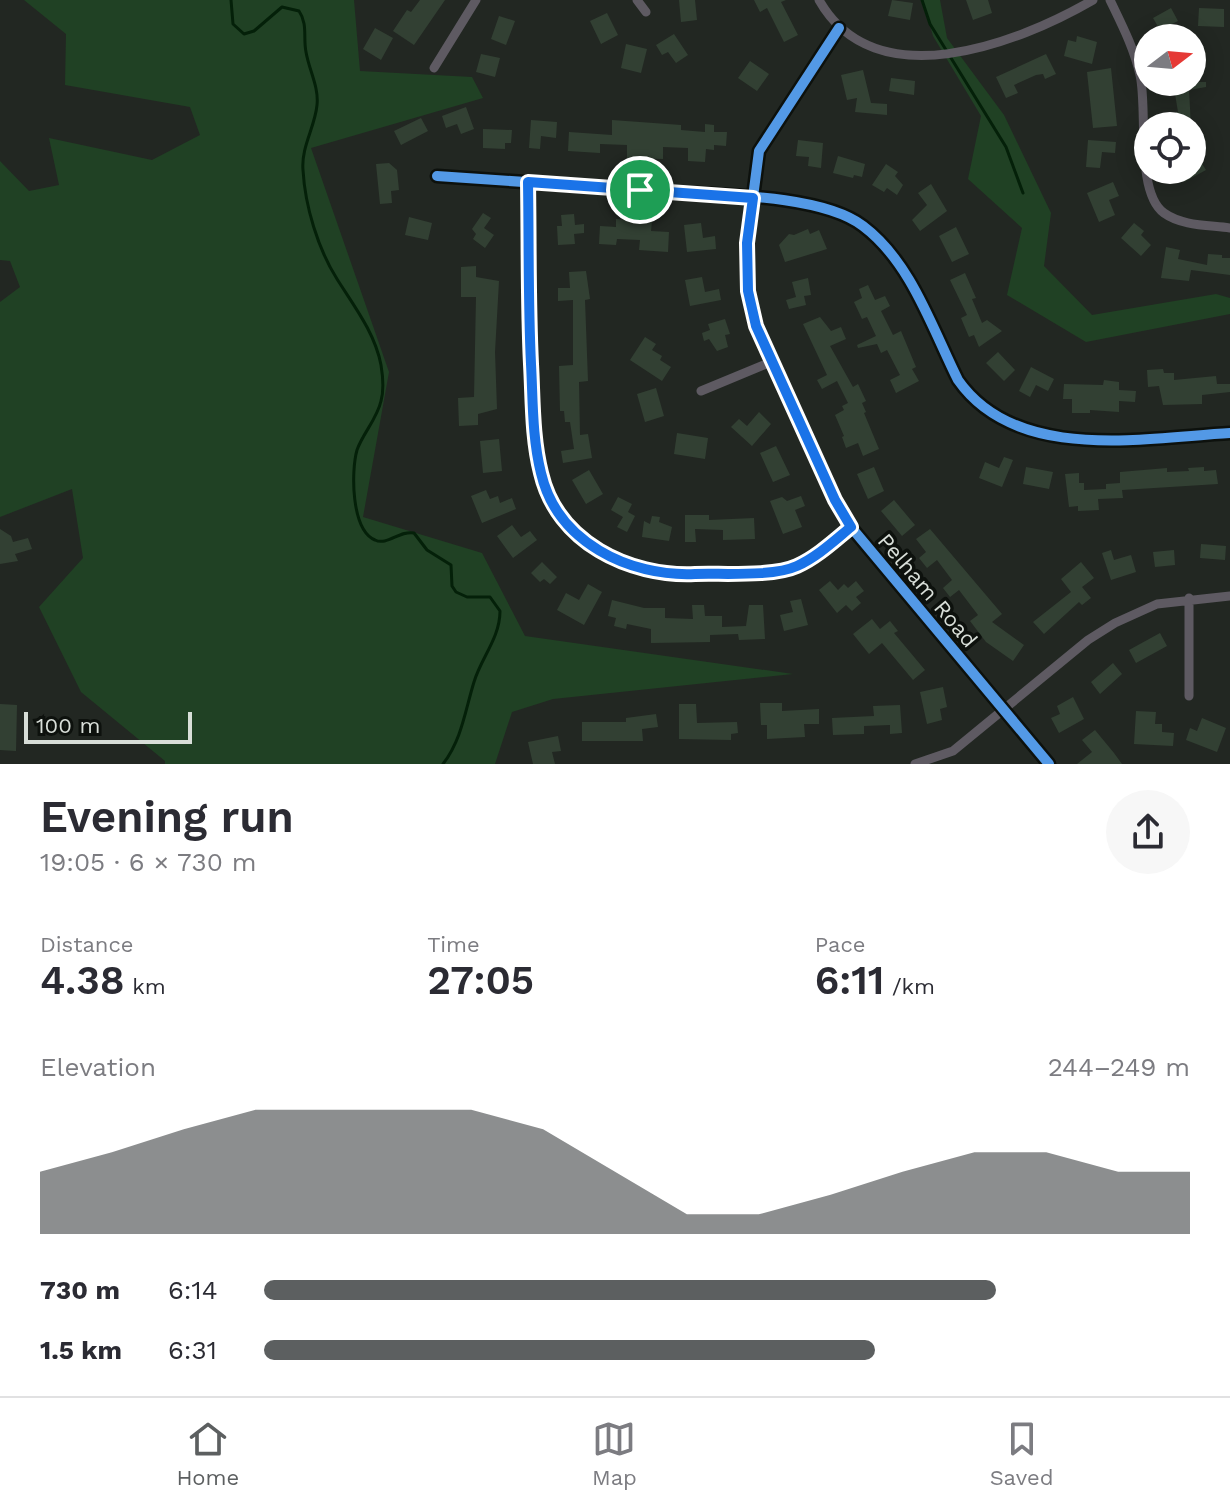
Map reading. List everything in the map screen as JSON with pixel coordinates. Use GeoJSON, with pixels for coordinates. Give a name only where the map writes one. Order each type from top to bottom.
{"type":"FeatureCollection","features":[{"type":"Feature","properties":{"kind":"street"},"geometry":{"type":"LineString","coordinates":[[434,68],[476,0]]}},
{"type":"Feature","properties":{"kind":"street"},"geometry":{"type":"LineString","coordinates":[[637,0],[646,12]]}},
{"type":"Feature","properties":{"kind":"street"},"geometry":{"type":"LineString","coordinates":[[819,0],[839,28],[857,41],[898,55],[970,52],[1003,41],[1093,0]]}},
{"type":"Feature","properties":{"kind":"street"},"geometry":{"type":"LineString","coordinates":[[1110,0],[1135,52],[1141,79],[1145,164],[1152,195],[1164,213],[1178,221],[1230,228]]}},
{"type":"Feature","properties":{"kind":"street","name":"Pelham Road"},"geometry":{"type":"LineString","coordinates":[[839,28],[779,115],[759,151],[747,243],[748,291],[756,326],[851,527],[1049,764]]}},
{"type":"Feature","properties":{"kind":"street"},"geometry":{"type":"LineString","coordinates":[[437,176],[753,198],[823,207],[846,215],[881,240],[911,285],[970,398],[1019,429],[1047,436],[1076,438],[1230,433]]}},
{"type":"Feature","properties":{"kind":"street"},"geometry":{"type":"LineString","coordinates":[[528,182],[529,313],[536,446],[541,476],[555,506],[573,530],[598,552],[628,566],[655,573],[683,575],[795,568],[851,527]]}},
{"type":"Feature","properties":{"kind":"street"},"geometry":{"type":"LineString","coordinates":[[701,391],[771,362]]}},
{"type":"Feature","properties":{"kind":"street"},"geometry":{"type":"LineString","coordinates":[[915,764],[953,751],[1088,640],[1115,623],[1157,604],[1189,598],[1230,596]]}},
{"type":"Feature","properties":{"kind":"street"},"geometry":{"type":"LineString","coordinates":[[1189,598],[1189,696]]}},
{"type":"Feature","properties":{"kind":"green space"},"geometry":{"type":"Polygon","coordinates":[[[24,0],[354,0],[360,71],[472,77],[483,98],[311,148],[389,372],[363,517],[482,553],[525,636],[793,674],[553,699],[512,712],[495,764],[165,764],[81,692],[39,607],[83,558],[72,489],[0,517],[0,302],[20,287],[10,261],[0,260],[0,161],[29,191],[59,185],[49,138],[152,160],[200,135],[190,107],[65,85],[66,34],[24,0]]]}},
{"type":"Feature","properties":{"kind":"green space"},"geometry":{"type":"Polygon","coordinates":[[[923,0],[940,0],[947,38],[1004,115],[1051,213],[1044,266],[1092,315],[1216,294],[1230,298],[1230,314],[1086,342],[1007,295],[1022,228],[968,179],[981,116],[933,36],[923,0]]]}},
{"type":"Feature","properties":{"kind":"building"},"geometry":{"type":"Polygon","coordinates":[[[420,0],[445,0],[414,45],[393,31],[407,10],[411,12],[420,0]]]}},
{"type":"Feature","properties":{"kind":"building"},"geometry":{"type":"Polygon","coordinates":[[[679,0],[695,0],[697,20],[681,22],[679,0]]]}},
{"type":"Feature","properties":{"kind":"building"},"geometry":{"type":"Polygon","coordinates":[[[754,0],[786,0],[781,2],[798,35],[784,42],[767,8],[760,12],[754,0]]]}},
{"type":"Feature","properties":{"kind":"building"},"geometry":{"type":"Polygon","coordinates":[[[892,0],[913,3],[910,20],[888,16],[892,0]]]}},
{"type":"Feature","properties":{"kind":"building"},"geometry":{"type":"Polygon","coordinates":[[[966,0],[988,0],[992,13],[973,20],[966,0]]]}},
{"type":"Feature","properties":{"kind":"building"},"geometry":{"type":"Polygon","coordinates":[[[1171,8],[1178,21],[1156,24],[1153,18],[1171,8]]]}},
{"type":"Feature","properties":{"kind":"building"},"geometry":{"type":"Polygon","coordinates":[[[1199,8],[1224,9],[1224,27],[1198,24],[1199,8]]]}},
{"type":"Feature","properties":{"kind":"building"},"geometry":{"type":"Polygon","coordinates":[[[607,13],[618,35],[601,44],[590,21],[607,13]]]}},
{"type":"Feature","properties":{"kind":"building"},"geometry":{"type":"Polygon","coordinates":[[[499,16],[515,21],[506,45],[491,39],[499,16]]]}},
{"type":"Feature","properties":{"kind":"building"},"geometry":{"type":"Polygon","coordinates":[[[375,28],[393,38],[381,60],[363,49],[375,28]]]}},
{"type":"Feature","properties":{"kind":"building"},"geometry":{"type":"Polygon","coordinates":[[[674,34],[688,55],[676,63],[668,52],[662,55],[656,45],[674,34]]]}},
{"type":"Feature","properties":{"kind":"building"},"geometry":{"type":"Polygon","coordinates":[[[1077,36],[1097,42],[1092,64],[1064,56],[1068,40],[1076,42],[1077,36]]]}},
{"type":"Feature","properties":{"kind":"building"},"geometry":{"type":"Polygon","coordinates":[[[626,44],[647,49],[641,73],[621,68],[626,44]]]}},
{"type":"Feature","properties":{"kind":"building"},"geometry":{"type":"Polygon","coordinates":[[[481,54],[500,58],[495,77],[476,72],[481,54]]]}},
{"type":"Feature","properties":{"kind":"building"},"geometry":{"type":"Polygon","coordinates":[[[1046,54],[1056,74],[1045,79],[1043,74],[1036,75],[1014,85],[1018,93],[1006,98],[996,77],[1046,54]]]}},
{"type":"Feature","properties":{"kind":"building"},"geometry":{"type":"Polygon","coordinates":[[[750,61],[769,74],[757,91],[738,78],[750,61]]]}},
{"type":"Feature","properties":{"kind":"building"},"geometry":{"type":"Polygon","coordinates":[[[1111,68],[1117,126],[1093,128],[1087,72],[1111,68]]]}},
{"type":"Feature","properties":{"kind":"building"},"geometry":{"type":"Polygon","coordinates":[[[863,70],[871,103],[887,104],[887,115],[855,112],[857,98],[847,100],[841,75],[863,70]]]}},
{"type":"Feature","properties":{"kind":"building"},"geometry":{"type":"Polygon","coordinates":[[[891,78],[915,81],[914,95],[889,91],[891,78]]]}},
{"type":"Feature","properties":{"kind":"building"},"geometry":{"type":"Polygon","coordinates":[[[1175,96],[1189,96],[1190,112],[1178,112],[1175,96]]]}},
{"type":"Feature","properties":{"kind":"building"},"geometry":{"type":"Polygon","coordinates":[[[466,107],[474,129],[461,134],[457,124],[446,128],[442,116],[466,107]]]}},
{"type":"Feature","properties":{"kind":"building"},"geometry":{"type":"Polygon","coordinates":[[[421,118],[428,131],[401,145],[394,131],[421,118]]]}},
{"type":"Feature","properties":{"kind":"building"},"geometry":{"type":"Polygon","coordinates":[[[531,120],[557,122],[556,138],[541,136],[540,149],[529,148],[531,120]]]}},
{"type":"Feature","properties":{"kind":"building"},"geometry":{"type":"Polygon","coordinates":[[[612,120],[681,125],[681,130],[705,132],[705,124],[714,125],[714,132],[727,132],[726,146],[714,145],[714,150],[706,149],[705,162],[688,161],[688,148],[663,147],[663,159],[627,158],[627,145],[600,144],[600,153],[568,151],[569,132],[612,135],[612,120]]]}},
{"type":"Feature","properties":{"kind":"building"},"geometry":{"type":"Polygon","coordinates":[[[483,129],[512,130],[511,143],[505,143],[505,149],[483,148],[483,129]]]}},
{"type":"Feature","properties":{"kind":"building"},"geometry":{"type":"Polygon","coordinates":[[[798,140],[823,143],[821,168],[808,166],[809,157],[796,156],[798,140]]]}},
{"type":"Feature","properties":{"kind":"building"},"geometry":{"type":"Polygon","coordinates":[[[1088,140],[1116,142],[1115,153],[1102,152],[1100,168],[1086,167],[1088,140]]]}},
{"type":"Feature","properties":{"kind":"building"},"geometry":{"type":"Polygon","coordinates":[[[838,156],[865,164],[862,177],[833,173],[838,156]]]}},
{"type":"Feature","properties":{"kind":"building"},"geometry":{"type":"Polygon","coordinates":[[[389,163],[397,170],[399,190],[391,191],[392,203],[380,204],[376,164],[389,163]]]}},
{"type":"Feature","properties":{"kind":"building"},"geometry":{"type":"Polygon","coordinates":[[[886,164],[898,172],[895,176],[903,185],[897,195],[887,188],[884,192],[872,185],[886,164]]]}},
{"type":"Feature","properties":{"kind":"building"},"geometry":{"type":"Polygon","coordinates":[[[1113,182],[1119,196],[1109,200],[1115,215],[1099,222],[1087,193],[1113,182]]]}},
{"type":"Feature","properties":{"kind":"building"},"geometry":{"type":"Polygon","coordinates":[[[931,184],[947,211],[920,231],[912,220],[927,205],[918,193],[931,184]]]}},
{"type":"Feature","properties":{"kind":"building"},"geometry":{"type":"Polygon","coordinates":[[[483,213],[491,218],[484,228],[494,235],[485,248],[473,239],[476,234],[472,229],[483,213]]]}},
{"type":"Feature","properties":{"kind":"building"},"geometry":{"type":"Polygon","coordinates":[[[574,214],[575,225],[584,224],[584,233],[574,234],[575,244],[558,245],[557,226],[562,226],[561,215],[574,214]]]}},
{"type":"Feature","properties":{"kind":"building"},"geometry":{"type":"Polygon","coordinates":[[[409,217],[432,223],[428,240],[405,235],[409,217]]]}},
{"type":"Feature","properties":{"kind":"building"},"geometry":{"type":"Polygon","coordinates":[[[616,219],[652,221],[651,231],[669,232],[668,252],[639,250],[640,240],[617,239],[616,245],[599,244],[600,226],[616,227],[616,219]]]}},
{"type":"Feature","properties":{"kind":"building"},"geometry":{"type":"Polygon","coordinates":[[[701,223],[703,238],[715,236],[716,249],[687,252],[684,225],[701,223]]]}},
{"type":"Feature","properties":{"kind":"building"},"geometry":{"type":"Polygon","coordinates":[[[1134,223],[1144,231],[1141,235],[1151,245],[1141,256],[1121,238],[1134,223]]]}},
{"type":"Feature","properties":{"kind":"building"},"geometry":{"type":"Polygon","coordinates":[[[956,227],[969,254],[952,262],[939,236],[956,227]]]}},
{"type":"Feature","properties":{"kind":"building"},"geometry":{"type":"Polygon","coordinates":[[[808,229],[810,234],[819,230],[827,249],[785,262],[779,245],[789,234],[808,229]]]}},
{"type":"Feature","properties":{"kind":"building"},"geometry":{"type":"Polygon","coordinates":[[[1166,247],[1180,250],[1178,259],[1207,265],[1208,254],[1230,258],[1230,275],[1191,270],[1189,281],[1161,278],[1166,247]]]}},
{"type":"Feature","properties":{"kind":"building"},"geometry":{"type":"Polygon","coordinates":[[[476,266],[476,277],[499,281],[495,352],[497,409],[478,414],[478,425],[459,426],[458,398],[474,397],[476,297],[461,297],[461,267],[476,266]]]}},
{"type":"Feature","properties":{"kind":"building"},"geometry":{"type":"Polygon","coordinates":[[[586,271],[590,299],[585,300],[588,381],[579,382],[580,435],[588,434],[592,458],[563,463],[561,451],[574,449],[570,422],[565,422],[564,411],[560,411],[559,366],[573,365],[573,300],[558,301],[558,288],[570,288],[569,272],[586,271]]]}},
{"type":"Feature","properties":{"kind":"building"},"geometry":{"type":"Polygon","coordinates":[[[965,273],[982,323],[987,320],[1002,331],[979,347],[974,335],[969,337],[961,318],[967,315],[950,280],[965,273]]]}},
{"type":"Feature","properties":{"kind":"building"},"geometry":{"type":"Polygon","coordinates":[[[702,277],[705,292],[719,289],[721,300],[690,306],[685,280],[702,277]]]}},
{"type":"Feature","properties":{"kind":"building"},"geometry":{"type":"Polygon","coordinates":[[[808,278],[811,295],[804,296],[806,305],[789,309],[786,300],[796,297],[792,282],[808,278]]]}},
{"type":"Feature","properties":{"kind":"building"},"geometry":{"type":"Polygon","coordinates":[[[868,285],[875,300],[885,296],[890,306],[881,311],[893,335],[901,331],[916,367],[912,369],[919,381],[896,393],[890,380],[900,375],[887,350],[881,353],[877,344],[858,348],[857,345],[876,336],[867,317],[862,319],[854,302],[862,298],[859,289],[868,285]]]}},
{"type":"Feature","properties":{"kind":"building"},"geometry":{"type":"Polygon","coordinates":[[[820,317],[831,331],[841,327],[846,339],[830,346],[853,387],[858,384],[866,401],[862,403],[864,413],[879,449],[863,456],[858,443],[846,448],[842,437],[835,415],[844,410],[842,406],[848,403],[837,381],[822,389],[817,380],[827,375],[803,324],[820,317]]]}},
{"type":"Feature","properties":{"kind":"building"},"geometry":{"type":"Polygon","coordinates":[[[725,319],[730,334],[725,335],[728,347],[717,351],[709,339],[704,341],[702,333],[710,330],[708,324],[725,319]]]}},
{"type":"Feature","properties":{"kind":"building"},"geometry":{"type":"Polygon","coordinates":[[[645,337],[656,344],[652,350],[662,356],[660,360],[671,367],[662,381],[630,360],[645,337]]]}},
{"type":"Feature","properties":{"kind":"building"},"geometry":{"type":"Polygon","coordinates":[[[998,352],[1015,370],[1004,381],[986,363],[998,352]]]}},
{"type":"Feature","properties":{"kind":"building"},"geometry":{"type":"Polygon","coordinates":[[[1031,367],[1054,379],[1048,391],[1036,385],[1030,397],[1019,391],[1031,367]]]}},
{"type":"Feature","properties":{"kind":"building"},"geometry":{"type":"Polygon","coordinates":[[[1163,369],[1164,373],[1174,373],[1174,380],[1216,376],[1217,384],[1230,384],[1230,392],[1202,395],[1202,404],[1163,405],[1159,386],[1148,387],[1147,370],[1163,369]]]}},
{"type":"Feature","properties":{"kind":"building"},"geometry":{"type":"Polygon","coordinates":[[[1104,380],[1119,382],[1119,390],[1136,391],[1135,402],[1119,401],[1119,412],[1090,410],[1090,413],[1072,413],[1072,399],[1063,399],[1064,384],[1103,385],[1104,380]]]}},
{"type":"Feature","properties":{"kind":"building"},"geometry":{"type":"Polygon","coordinates":[[[656,388],[664,416],[645,422],[637,394],[656,388]]]}},
{"type":"Feature","properties":{"kind":"building"},"geometry":{"type":"Polygon","coordinates":[[[759,412],[771,424],[752,446],[731,427],[739,419],[747,426],[759,412]]]}},
{"type":"Feature","properties":{"kind":"building"},"geometry":{"type":"Polygon","coordinates":[[[677,433],[708,438],[705,459],[674,454],[677,433]]]}},
{"type":"Feature","properties":{"kind":"building"},"geometry":{"type":"Polygon","coordinates":[[[499,439],[502,471],[483,473],[480,441],[499,439]]]}},
{"type":"Feature","properties":{"kind":"building"},"geometry":{"type":"Polygon","coordinates":[[[776,446],[790,475],[773,482],[760,453],[776,446]]]}},
{"type":"Feature","properties":{"kind":"building"},"geometry":{"type":"Polygon","coordinates":[[[1004,457],[1013,460],[1002,487],[979,478],[985,462],[999,468],[1004,457]]]}},
{"type":"Feature","properties":{"kind":"building"},"geometry":{"type":"Polygon","coordinates":[[[874,467],[884,491],[868,499],[857,474],[874,467]]]}},
{"type":"Feature","properties":{"kind":"building"},"geometry":{"type":"Polygon","coordinates":[[[1026,467],[1053,472],[1049,489],[1023,484],[1026,467]]]}},
{"type":"Feature","properties":{"kind":"building"},"geometry":{"type":"Polygon","coordinates":[[[1204,467],[1204,471],[1216,470],[1218,484],[1122,490],[1123,498],[1098,499],[1099,510],[1078,511],[1078,506],[1069,507],[1065,474],[1079,473],[1079,483],[1084,483],[1084,490],[1106,489],[1106,484],[1120,483],[1120,472],[1167,468],[1167,472],[1189,471],[1188,468],[1204,467]]]}},
{"type":"Feature","properties":{"kind":"building"},"geometry":{"type":"Polygon","coordinates":[[[589,470],[603,494],[586,504],[572,480],[589,470]]]}},
{"type":"Feature","properties":{"kind":"building"},"geometry":{"type":"Polygon","coordinates":[[[486,490],[490,499],[498,496],[500,503],[512,498],[516,509],[482,523],[471,496],[486,490]]]}},
{"type":"Feature","properties":{"kind":"building"},"geometry":{"type":"Polygon","coordinates":[[[801,496],[805,506],[795,510],[802,527],[783,534],[770,501],[782,497],[787,501],[801,496]]]}},
{"type":"Feature","properties":{"kind":"building"},"geometry":{"type":"Polygon","coordinates":[[[618,497],[632,504],[628,512],[635,516],[627,532],[617,527],[623,517],[611,510],[618,497]]]}},
{"type":"Feature","properties":{"kind":"building"},"geometry":{"type":"Polygon","coordinates":[[[894,500],[915,525],[902,536],[881,511],[894,500]]]}},
{"type":"Feature","properties":{"kind":"building"},"geometry":{"type":"Polygon","coordinates":[[[685,515],[709,515],[709,520],[754,518],[755,539],[723,540],[723,530],[695,529],[696,542],[685,542],[685,515]]]}},
{"type":"Feature","properties":{"kind":"building"},"geometry":{"type":"Polygon","coordinates":[[[652,516],[660,517],[659,522],[672,527],[669,541],[642,537],[644,521],[650,524],[652,516]]]}},
{"type":"Feature","properties":{"kind":"building"},"geometry":{"type":"Polygon","coordinates":[[[512,525],[521,537],[530,531],[537,540],[513,558],[497,536],[512,525]]]}},
{"type":"Feature","properties":{"kind":"building"},"geometry":{"type":"Polygon","coordinates":[[[0,529],[11,536],[13,542],[28,538],[32,549],[15,554],[18,561],[0,564],[0,529]]]}},
{"type":"Feature","properties":{"kind":"building"},"geometry":{"type":"Polygon","coordinates":[[[930,529],[1002,614],[992,622],[1024,645],[1013,661],[986,642],[970,621],[978,615],[959,590],[950,597],[943,588],[952,580],[937,560],[927,568],[919,558],[926,552],[916,539],[930,529]]]}},
{"type":"Feature","properties":{"kind":"building"},"geometry":{"type":"Polygon","coordinates":[[[1201,544],[1226,546],[1225,560],[1200,558],[1201,544]]]}},
{"type":"Feature","properties":{"kind":"building"},"geometry":{"type":"Polygon","coordinates":[[[1111,550],[1114,560],[1131,555],[1136,572],[1111,580],[1102,553],[1111,550]]]}},
{"type":"Feature","properties":{"kind":"building"},"geometry":{"type":"Polygon","coordinates":[[[1174,550],[1175,565],[1155,567],[1153,552],[1174,550]]]}},
{"type":"Feature","properties":{"kind":"building"},"geometry":{"type":"Polygon","coordinates":[[[542,562],[557,577],[550,584],[544,579],[540,582],[531,573],[542,562]]]}},
{"type":"Feature","properties":{"kind":"building"},"geometry":{"type":"Polygon","coordinates":[[[1081,562],[1094,578],[1082,587],[1091,598],[1082,605],[1079,602],[1044,634],[1033,622],[1071,592],[1061,579],[1081,562]]]}},
{"type":"Feature","properties":{"kind":"building"},"geometry":{"type":"Polygon","coordinates":[[[830,581],[838,590],[844,584],[848,588],[856,581],[864,591],[856,597],[861,603],[852,611],[846,605],[837,613],[819,590],[830,581]]]}},
{"type":"Feature","properties":{"kind":"building"},"geometry":{"type":"Polygon","coordinates":[[[588,584],[602,592],[584,625],[557,610],[566,593],[579,600],[588,584]]]}},
{"type":"Feature","properties":{"kind":"building"},"geometry":{"type":"Polygon","coordinates":[[[801,599],[808,625],[784,631],[780,615],[793,612],[790,601],[801,599]]]}},
{"type":"Feature","properties":{"kind":"building"},"geometry":{"type":"Polygon","coordinates":[[[612,600],[644,608],[665,608],[665,618],[693,619],[692,605],[704,605],[705,616],[722,616],[722,627],[746,626],[749,605],[763,605],[765,639],[739,640],[738,634],[710,635],[710,642],[651,643],[651,629],[627,624],[626,629],[614,626],[616,618],[608,616],[612,600]]]}},
{"type":"Feature","properties":{"kind":"building"},"geometry":{"type":"Polygon","coordinates":[[[872,619],[880,629],[890,621],[898,631],[894,633],[925,670],[913,680],[882,643],[869,654],[853,634],[872,619]]]}},
{"type":"Feature","properties":{"kind":"building"},"geometry":{"type":"Polygon","coordinates":[[[1160,633],[1167,646],[1136,663],[1129,650],[1160,633]]]}},
{"type":"Feature","properties":{"kind":"building"},"geometry":{"type":"Polygon","coordinates":[[[1113,663],[1122,674],[1100,694],[1091,682],[1113,663]]]}},
{"type":"Feature","properties":{"kind":"building"},"geometry":{"type":"Polygon","coordinates":[[[943,687],[947,707],[940,709],[942,720],[927,724],[920,692],[943,687]]]}},
{"type":"Feature","properties":{"kind":"building"},"geometry":{"type":"Polygon","coordinates":[[[1073,697],[1084,719],[1059,733],[1051,718],[1060,714],[1057,706],[1073,697]]]}},
{"type":"Feature","properties":{"kind":"building"},"geometry":{"type":"Polygon","coordinates":[[[760,703],[782,703],[782,711],[819,709],[819,724],[804,724],[805,737],[767,739],[767,725],[761,725],[760,703]]]}},
{"type":"Feature","properties":{"kind":"building"},"geometry":{"type":"Polygon","coordinates":[[[0,704],[17,705],[16,751],[0,750],[0,704]]]}},
{"type":"Feature","properties":{"kind":"building"},"geometry":{"type":"Polygon","coordinates":[[[679,704],[696,704],[697,723],[737,722],[738,733],[731,734],[731,740],[679,739],[679,704]]]}},
{"type":"Feature","properties":{"kind":"building"},"geometry":{"type":"Polygon","coordinates":[[[900,705],[902,733],[890,734],[890,725],[864,726],[864,734],[833,735],[832,718],[874,716],[873,706],[900,705]]]}},
{"type":"Feature","properties":{"kind":"building"},"geometry":{"type":"Polygon","coordinates":[[[1136,711],[1156,712],[1155,724],[1162,724],[1162,732],[1174,733],[1173,746],[1134,744],[1136,711]]]}},
{"type":"Feature","properties":{"kind":"building"},"geometry":{"type":"Polygon","coordinates":[[[656,714],[658,727],[642,729],[643,741],[582,741],[582,722],[626,722],[626,718],[656,714]]]}},
{"type":"Feature","properties":{"kind":"building"},"geometry":{"type":"Polygon","coordinates":[[[1202,718],[1226,728],[1217,752],[1186,740],[1190,728],[1197,731],[1202,718]]]}},
{"type":"Feature","properties":{"kind":"building"},"geometry":{"type":"Polygon","coordinates":[[[1095,730],[1122,764],[1077,764],[1092,752],[1082,740],[1095,730]]]}},
{"type":"Feature","properties":{"kind":"building"},"geometry":{"type":"Polygon","coordinates":[[[558,736],[561,751],[552,752],[555,764],[533,764],[528,742],[558,736]]]}},
{"type":"Feature","properties":{"kind":"waterway"},"geometry":{"type":"LineString","coordinates":[[231,0],[233,24],[244,34],[254,31],[282,7],[299,11],[303,21],[306,52],[317,98],[303,162],[310,212],[330,267],[374,342],[382,374],[383,392],[379,408],[355,459],[355,499],[361,525],[367,534],[380,541],[414,533],[427,550],[451,565],[452,586],[456,592],[467,597],[490,597],[500,611],[497,630],[477,673],[459,735],[443,764]]}},
{"type":"Feature","properties":{"kind":"waterway"},"geometry":{"type":"LineString","coordinates":[[922,0],[930,24],[1006,147],[1023,193]]}},
{"type":"Feature","properties":{"kind":"cycle path"},"geometry":{"type":"LineString","coordinates":[[839,28],[759,151],[747,243],[748,291],[756,326],[835,500],[851,527],[1049,764]]}},
{"type":"Feature","properties":{"kind":"cycle path"},"geometry":{"type":"LineString","coordinates":[[437,176],[734,195],[820,207],[844,215],[880,241],[919,297],[958,380],[983,406],[1013,424],[1047,435],[1083,440],[1230,433]]}},
{"type":"Feature","properties":{"kind":"route"},"geometry":{"type":"LineString","coordinates":[[528,182],[640,190],[753,198],[747,243],[748,291],[756,326],[835,500],[851,527],[795,568],[683,575],[655,573],[628,566],[598,552],[573,530],[555,506],[541,476],[536,446],[529,313],[528,182]]}}]}
